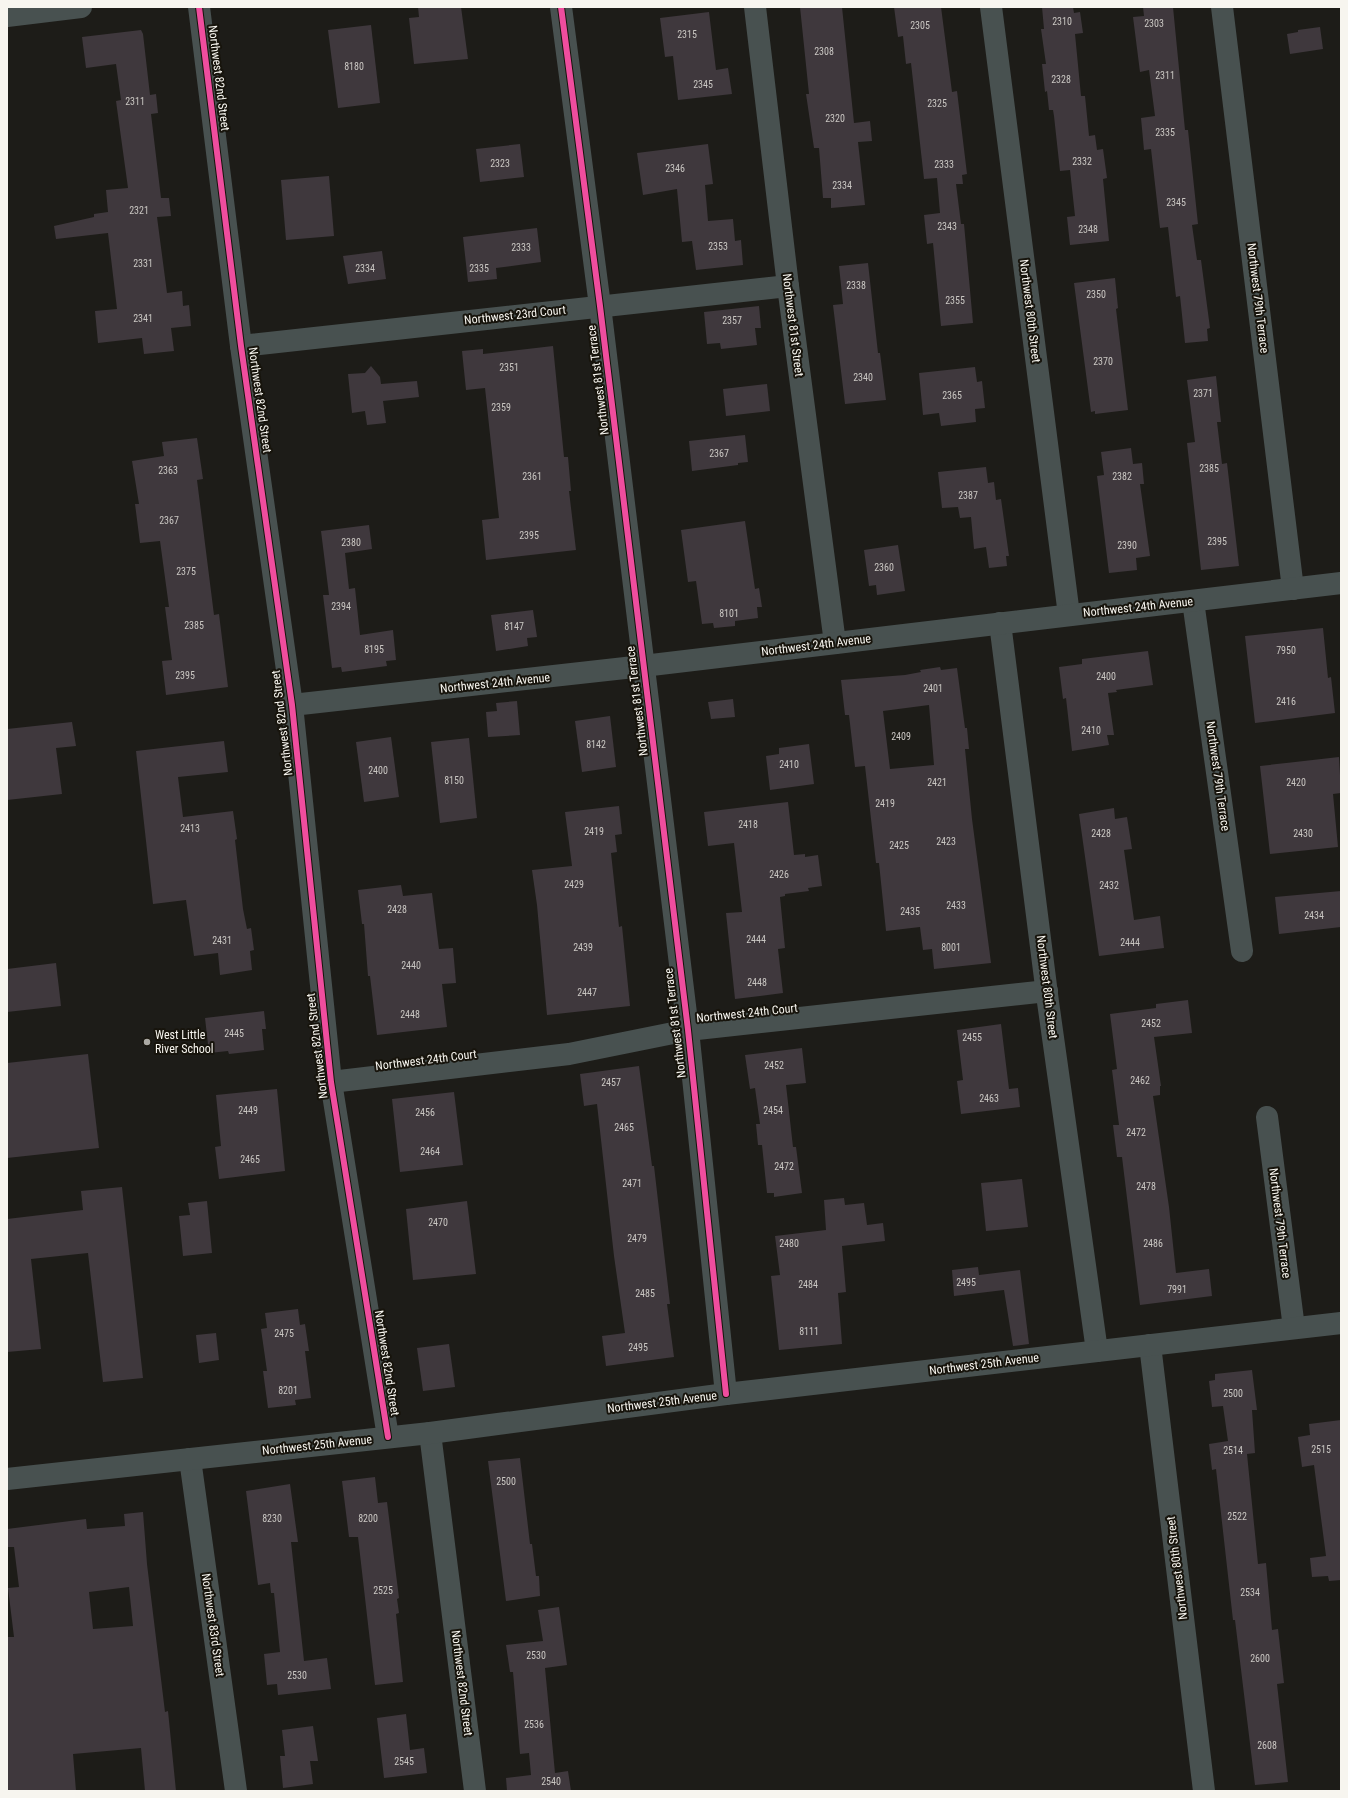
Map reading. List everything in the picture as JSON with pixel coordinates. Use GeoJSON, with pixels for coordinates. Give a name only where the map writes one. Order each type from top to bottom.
{"type":"FeatureCollection","features":[{"type":"Feature","properties":{"kind":"street"},"geometry":{"type":"LineString","coordinates":[[12,13],[81,7]]}},
{"type":"Feature","properties":{"kind":"street","name":"Northwest 82nd Street"},"geometry":{"type":"LineString","coordinates":[[199,7],[241,346],[292,705],[331,1082],[388,1437]]}},
{"type":"Feature","properties":{"kind":"street","name":"Northwest 81st Terrace"},"geometry":{"type":"LineString","coordinates":[[561,7],[600,306],[688,1030],[726,1394]]}},
{"type":"Feature","properties":{"kind":"street","name":"Northwest 81st Street"},"geometry":{"type":"LineString","coordinates":[[755,7],[788,286],[835,643]]}},
{"type":"Feature","properties":{"kind":"street","name":"Northwest 80th Street"},"geometry":{"type":"LineString","coordinates":[[991,7],[1069,615]]}},
{"type":"Feature","properties":{"kind":"street","name":"Northwest 79th Terrace"},"geometry":{"type":"LineString","coordinates":[[1222,7],[1293,589]]}},
{"type":"Feature","properties":{"kind":"street","name":"Northwest 23rd Court"},"geometry":{"type":"LineString","coordinates":[[241,346],[788,286]]}},
{"type":"Feature","properties":{"kind":"street","name":"Northwest 24th Avenue"},"geometry":{"type":"LineString","coordinates":[[292,705],[643,666],[1341,583]]}},
{"type":"Feature","properties":{"kind":"street","name":"Northwest 79th Terrace"},"geometry":{"type":"LineString","coordinates":[[1193,601],[1242,951]]}},
{"type":"Feature","properties":{"kind":"street","name":"Northwest 80th Street"},"geometry":{"type":"LineString","coordinates":[[1000,623],[1047,991],[1097,1351]]}},
{"type":"Feature","properties":{"kind":"street","name":"Northwest 24th Court"},"geometry":{"type":"LineString","coordinates":[[331,1082],[569,1054],[688,1030],[1047,991]]}},
{"type":"Feature","properties":{"kind":"street","name":"Northwest 79th Terrace"},"geometry":{"type":"LineString","coordinates":[[1267,1117],[1294,1328]]}},
{"type":"Feature","properties":{"kind":"street","name":"Northwest 25th Avenue"},"geometry":{"type":"LineString","coordinates":[[7,1479],[430,1433],[726,1394],[1341,1323]]}},
{"type":"Feature","properties":{"kind":"street","name":"Northwest 80th Street"},"geometry":{"type":"LineString","coordinates":[[1150,1345],[1204,1791]]}},
{"type":"Feature","properties":{"kind":"street","name":"Northwest 82nd Street"},"geometry":{"type":"LineString","coordinates":[[430,1433],[475,1791]]}},
{"type":"Feature","properties":{"kind":"street","name":"Northwest 83rd Street"},"geometry":{"type":"LineString","coordinates":[[190,1459],[236,1791]]}},
{"type":"Feature","properties":{"kind":"building"},"geometry":{"type":"Polygon","coordinates":[[[418,7],[461,7],[468,59],[414,64],[409,18],[419,17],[418,7]]]}},
{"type":"Feature","properties":{"kind":"building"},"geometry":{"type":"Polygon","coordinates":[[[800,7],[842,7],[854,123],[870,121],[872,141],[858,142],[865,205],[831,208],[831,198],[823,198],[819,148],[814,148],[806,94],[809,94],[800,7]]]}},
{"type":"Feature","properties":{"kind":"building"},"geometry":{"type":"Polygon","coordinates":[[[894,7],[941,7],[952,92],[957,91],[967,174],[962,175],[963,184],[956,184],[961,224],[964,224],[973,323],[941,326],[933,243],[927,244],[924,215],[940,213],[937,178],[924,179],[911,63],[906,64],[903,36],[898,37],[894,7]]]}},
{"type":"Feature","properties":{"kind":"building"},"geometry":{"type":"Polygon","coordinates":[[[1042,7],[1073,7],[1074,13],[1080,12],[1083,33],[1075,34],[1081,96],[1085,96],[1089,136],[1095,135],[1097,150],[1103,149],[1107,178],[1103,179],[1109,241],[1070,245],[1067,217],[1075,216],[1070,170],[1060,171],[1053,110],[1049,110],[1047,91],[1045,92],[1042,64],[1046,64],[1041,29],[1044,29],[1042,7]]]}},
{"type":"Feature","properties":{"kind":"building"},"geometry":{"type":"Polygon","coordinates":[[[1143,7],[1173,7],[1185,130],[1188,130],[1198,224],[1192,225],[1197,260],[1201,260],[1210,328],[1207,329],[1208,341],[1185,343],[1180,296],[1176,297],[1168,227],[1160,228],[1151,149],[1144,150],[1141,118],[1155,116],[1149,70],[1140,72],[1133,17],[1144,16],[1143,7]]]}},
{"type":"Feature","properties":{"kind":"building"},"geometry":{"type":"Polygon","coordinates":[[[709,12],[716,70],[728,68],[732,94],[678,100],[673,56],[665,57],[660,18],[709,12]]]}},
{"type":"Feature","properties":{"kind":"building"},"geometry":{"type":"Polygon","coordinates":[[[371,25],[380,103],[338,108],[328,30],[371,25]]]}},
{"type":"Feature","properties":{"kind":"building"},"geometry":{"type":"Polygon","coordinates":[[[1320,27],[1323,49],[1290,54],[1287,34],[1298,32],[1298,30],[1320,27]]]}},
{"type":"Feature","properties":{"kind":"building"},"geometry":{"type":"Polygon","coordinates":[[[141,30],[143,34],[150,95],[156,94],[158,113],[151,114],[161,198],[169,198],[171,216],[157,217],[167,293],[182,291],[183,306],[189,305],[191,326],[171,328],[174,351],[144,354],[142,338],[98,343],[95,311],[117,309],[108,233],[56,239],[54,226],[94,217],[94,214],[108,212],[106,190],[128,188],[116,101],[121,100],[116,64],[86,68],[82,37],[141,30]]]}},
{"type":"Feature","properties":{"kind":"building"},"geometry":{"type":"Polygon","coordinates":[[[520,144],[524,177],[480,182],[476,149],[520,144]]]}},
{"type":"Feature","properties":{"kind":"building"},"geometry":{"type":"Polygon","coordinates":[[[708,144],[713,184],[705,185],[708,221],[733,219],[735,241],[741,240],[743,265],[696,270],[692,241],[682,242],[677,189],[643,195],[637,153],[708,144]]]}},
{"type":"Feature","properties":{"kind":"building"},"geometry":{"type":"Polygon","coordinates":[[[329,176],[334,236],[286,240],[281,180],[329,176]]]}},
{"type":"Feature","properties":{"kind":"building"},"geometry":{"type":"Polygon","coordinates":[[[537,228],[541,262],[496,268],[497,279],[468,282],[463,237],[537,228]]]}},
{"type":"Feature","properties":{"kind":"building"},"geometry":{"type":"Polygon","coordinates":[[[382,251],[386,279],[348,284],[343,256],[382,251]]]}},
{"type":"Feature","properties":{"kind":"building"},"geometry":{"type":"Polygon","coordinates":[[[868,263],[878,353],[880,353],[886,400],[845,404],[833,305],[843,304],[839,266],[868,263]]]}},
{"type":"Feature","properties":{"kind":"building"},"geometry":{"type":"Polygon","coordinates":[[[1115,278],[1118,308],[1116,309],[1128,410],[1095,414],[1095,411],[1091,412],[1074,283],[1115,278]]]}},
{"type":"Feature","properties":{"kind":"building"},"geometry":{"type":"Polygon","coordinates":[[[759,306],[761,328],[755,328],[757,345],[721,349],[720,343],[707,344],[704,312],[759,306]]]}},
{"type":"Feature","properties":{"kind":"building"},"geometry":{"type":"Polygon","coordinates":[[[553,346],[564,457],[568,457],[571,491],[569,491],[576,550],[486,560],[482,520],[499,518],[485,388],[466,390],[462,351],[483,349],[483,354],[553,346]]]}},
{"type":"Feature","properties":{"kind":"building"},"geometry":{"type":"Polygon","coordinates":[[[371,366],[380,377],[381,384],[417,381],[419,397],[383,401],[386,423],[367,425],[365,411],[352,413],[348,374],[365,373],[371,366]]]}},
{"type":"Feature","properties":{"kind":"building"},"geometry":{"type":"Polygon","coordinates":[[[975,367],[977,382],[982,381],[985,408],[975,409],[976,422],[941,426],[939,413],[923,415],[919,373],[975,367]]]}},
{"type":"Feature","properties":{"kind":"building"},"geometry":{"type":"Polygon","coordinates":[[[1216,376],[1221,422],[1217,422],[1222,464],[1227,463],[1239,566],[1201,570],[1187,443],[1195,442],[1187,380],[1216,376]]]}},
{"type":"Feature","properties":{"kind":"building"},"geometry":{"type":"Polygon","coordinates":[[[767,384],[770,411],[726,416],[723,389],[767,384]]]}},
{"type":"Feature","properties":{"kind":"building"},"geometry":{"type":"Polygon","coordinates":[[[745,435],[748,462],[738,463],[738,465],[692,471],[689,441],[745,435]]]}},
{"type":"Feature","properties":{"kind":"building"},"geometry":{"type":"Polygon","coordinates":[[[197,438],[203,479],[197,480],[214,615],[219,614],[228,687],[166,695],[162,661],[172,660],[165,607],[169,607],[160,541],[140,543],[135,504],[139,504],[132,461],[164,456],[162,442],[197,438]]]}},
{"type":"Feature","properties":{"kind":"building"},"geometry":{"type":"Polygon","coordinates":[[[1131,448],[1133,464],[1142,463],[1144,484],[1140,484],[1150,556],[1136,558],[1137,570],[1109,573],[1097,476],[1104,475],[1101,452],[1131,448]]]}},
{"type":"Feature","properties":{"kind":"building"},"geometry":{"type":"Polygon","coordinates":[[[986,467],[988,483],[994,482],[996,500],[1001,499],[1009,556],[1006,556],[1007,566],[989,568],[986,547],[974,549],[971,517],[960,518],[958,507],[942,508],[938,472],[986,467]]]}},
{"type":"Feature","properties":{"kind":"building"},"geometry":{"type":"Polygon","coordinates":[[[745,521],[755,589],[759,588],[762,607],[757,607],[758,618],[735,621],[735,626],[714,628],[713,623],[702,624],[696,581],[688,582],[681,530],[745,521]]]}},
{"type":"Feature","properties":{"kind":"building"},"geometry":{"type":"Polygon","coordinates":[[[369,525],[372,549],[345,553],[349,589],[355,588],[360,635],[393,630],[396,660],[386,661],[387,666],[342,672],[341,667],[332,668],[323,595],[329,595],[321,531],[369,525]]]}},
{"type":"Feature","properties":{"kind":"building"},"geometry":{"type":"Polygon","coordinates":[[[898,545],[905,591],[877,595],[876,585],[869,586],[864,550],[898,545]]]}},
{"type":"Feature","properties":{"kind":"building"},"geometry":{"type":"Polygon","coordinates":[[[533,610],[537,637],[527,638],[528,646],[496,651],[491,615],[533,610]]]}},
{"type":"Feature","properties":{"kind":"building"},"geometry":{"type":"Polygon","coordinates":[[[1323,628],[1328,678],[1331,677],[1335,713],[1255,723],[1245,636],[1323,628]]]}},
{"type":"Feature","properties":{"kind":"building"},"geometry":{"type":"Polygon","coordinates":[[[1148,651],[1153,685],[1116,690],[1117,692],[1108,693],[1114,735],[1107,735],[1109,745],[1072,751],[1066,698],[1063,699],[1059,667],[1082,664],[1082,659],[1148,651]]]}},
{"type":"Feature","properties":{"kind":"building"},"geometry":{"type":"Polygon","coordinates":[[[940,667],[941,670],[957,668],[965,728],[967,728],[969,749],[965,749],[972,819],[991,963],[934,969],[932,949],[923,950],[920,927],[886,931],[879,863],[876,863],[865,766],[855,767],[849,715],[845,715],[841,680],[905,675],[921,672],[920,670],[940,667]],[[929,705],[883,711],[890,769],[934,765],[929,705]]]}},
{"type":"Feature","properties":{"kind":"building"},"geometry":{"type":"Polygon","coordinates":[[[733,699],[735,717],[711,719],[708,702],[733,699]]]}},
{"type":"Feature","properties":{"kind":"building"},"geometry":{"type":"Polygon","coordinates":[[[517,701],[520,735],[488,737],[486,712],[497,711],[496,703],[517,701]]]}},
{"type":"Feature","properties":{"kind":"building"},"geometry":{"type":"Polygon","coordinates":[[[610,716],[616,767],[582,772],[575,721],[610,716]]]}},
{"type":"Feature","properties":{"kind":"building"},"geometry":{"type":"Polygon","coordinates":[[[72,722],[76,746],[56,748],[62,794],[7,800],[7,729],[72,722]]]}},
{"type":"Feature","properties":{"kind":"building"},"geometry":{"type":"Polygon","coordinates":[[[391,737],[399,797],[364,802],[356,742],[391,737]]]}},
{"type":"Feature","properties":{"kind":"building"},"geometry":{"type":"Polygon","coordinates":[[[469,738],[477,818],[440,823],[431,742],[469,738]]]}},
{"type":"Feature","properties":{"kind":"building"},"geometry":{"type":"Polygon","coordinates":[[[224,741],[228,772],[178,777],[183,817],[233,811],[243,909],[247,929],[251,928],[254,950],[250,951],[252,970],[220,975],[218,953],[194,956],[186,900],[153,904],[136,751],[224,741]]]}},
{"type":"Feature","properties":{"kind":"building"},"geometry":{"type":"Polygon","coordinates":[[[809,744],[814,784],[770,790],[766,756],[779,754],[779,748],[809,744]]]}},
{"type":"Feature","properties":{"kind":"building"},"geometry":{"type":"Polygon","coordinates":[[[1339,757],[1341,793],[1333,794],[1338,847],[1270,854],[1260,766],[1339,757]]]}},
{"type":"Feature","properties":{"kind":"building"},"geometry":{"type":"Polygon","coordinates":[[[788,802],[794,855],[805,854],[805,857],[818,855],[822,886],[808,888],[809,891],[785,894],[785,896],[780,897],[785,948],[778,949],[783,993],[735,999],[726,913],[742,912],[734,843],[708,846],[704,812],[788,802]]]}},
{"type":"Feature","properties":{"kind":"building"},"geometry":{"type":"Polygon","coordinates":[[[619,806],[622,834],[615,835],[617,852],[611,853],[619,927],[622,926],[630,1006],[547,1015],[537,905],[532,870],[572,866],[565,812],[619,806]]]}},
{"type":"Feature","properties":{"kind":"building"},"geometry":{"type":"Polygon","coordinates":[[[1114,808],[1115,819],[1127,817],[1132,849],[1124,850],[1134,920],[1160,916],[1164,948],[1099,956],[1079,814],[1114,808]]]}},
{"type":"Feature","properties":{"kind":"building"},"geometry":{"type":"Polygon","coordinates":[[[401,885],[403,896],[432,893],[439,949],[453,948],[456,983],[442,984],[447,1027],[377,1035],[370,976],[368,976],[364,924],[362,924],[358,890],[401,885]]]}},
{"type":"Feature","properties":{"kind":"building"},"geometry":{"type":"Polygon","coordinates":[[[1341,891],[1341,927],[1279,934],[1275,897],[1341,891]]]}},
{"type":"Feature","properties":{"kind":"building"},"geometry":{"type":"Polygon","coordinates":[[[56,963],[61,1006],[7,1012],[7,969],[56,963]]]}},
{"type":"Feature","properties":{"kind":"building"},"geometry":{"type":"Polygon","coordinates":[[[1188,1000],[1192,1033],[1154,1037],[1161,1086],[1160,1095],[1153,1096],[1169,1207],[1176,1273],[1209,1269],[1212,1296],[1140,1305],[1122,1157],[1117,1157],[1113,1125],[1119,1125],[1112,1070],[1117,1069],[1110,1014],[1156,1008],[1156,1004],[1188,1000]]]}},
{"type":"Feature","properties":{"kind":"building"},"geometry":{"type":"Polygon","coordinates":[[[264,1011],[266,1029],[262,1029],[264,1050],[229,1054],[228,1051],[209,1053],[205,1018],[264,1011]]]}},
{"type":"Feature","properties":{"kind":"building"},"geometry":{"type":"Polygon","coordinates":[[[1001,1024],[1009,1089],[1018,1088],[1020,1107],[961,1114],[957,1081],[963,1080],[957,1030],[1001,1024]]]}},
{"type":"Feature","properties":{"kind":"building"},"geometry":{"type":"Polygon","coordinates":[[[802,1048],[806,1083],[786,1085],[793,1147],[796,1147],[802,1193],[774,1197],[774,1193],[767,1193],[762,1145],[758,1145],[756,1124],[760,1124],[755,1088],[750,1089],[745,1055],[802,1048]]]}},
{"type":"Feature","properties":{"kind":"building"},"geometry":{"type":"Polygon","coordinates":[[[88,1054],[99,1148],[7,1158],[7,1063],[88,1054]]]}},
{"type":"Feature","properties":{"kind":"building"},"geometry":{"type":"Polygon","coordinates":[[[639,1066],[652,1166],[654,1166],[670,1304],[667,1304],[674,1357],[606,1366],[602,1336],[625,1333],[614,1256],[597,1104],[584,1106],[580,1074],[639,1066]]]}},
{"type":"Feature","properties":{"kind":"building"},"geometry":{"type":"Polygon","coordinates":[[[277,1089],[285,1171],[219,1179],[215,1147],[221,1146],[216,1095],[277,1089]]]}},
{"type":"Feature","properties":{"kind":"building"},"geometry":{"type":"Polygon","coordinates":[[[454,1092],[463,1165],[400,1172],[392,1099],[454,1092]]]}},
{"type":"Feature","properties":{"kind":"building"},"geometry":{"type":"Polygon","coordinates":[[[1022,1179],[1028,1227],[986,1231],[981,1183],[1022,1179]]]}},
{"type":"Feature","properties":{"kind":"building"},"geometry":{"type":"Polygon","coordinates":[[[122,1187],[143,1378],[103,1382],[88,1253],[31,1259],[41,1349],[7,1352],[7,1219],[83,1210],[81,1191],[122,1187]]]}},
{"type":"Feature","properties":{"kind":"building"},"geometry":{"type":"Polygon","coordinates":[[[844,1198],[845,1205],[864,1203],[867,1225],[883,1223],[885,1241],[842,1246],[846,1292],[838,1293],[842,1344],[779,1350],[771,1276],[780,1275],[775,1236],[826,1230],[824,1200],[844,1198]]]}},
{"type":"Feature","properties":{"kind":"building"},"geometry":{"type":"Polygon","coordinates":[[[207,1201],[212,1253],[183,1256],[179,1216],[190,1215],[188,1203],[207,1201]]]}},
{"type":"Feature","properties":{"kind":"building"},"geometry":{"type":"Polygon","coordinates":[[[467,1201],[476,1274],[413,1280],[406,1209],[467,1201]]]}},
{"type":"Feature","properties":{"kind":"building"},"geometry":{"type":"Polygon","coordinates":[[[978,1267],[979,1275],[1020,1270],[1029,1344],[1013,1346],[1004,1290],[954,1296],[952,1270],[978,1267]]]}},
{"type":"Feature","properties":{"kind":"building"},"geometry":{"type":"Polygon","coordinates":[[[298,1309],[300,1325],[305,1324],[309,1351],[305,1351],[311,1398],[295,1400],[296,1405],[268,1408],[263,1371],[267,1371],[261,1329],[267,1328],[265,1313],[298,1309]]]}},
{"type":"Feature","properties":{"kind":"building"},"geometry":{"type":"Polygon","coordinates":[[[216,1333],[219,1360],[199,1363],[196,1335],[216,1333]]]}},
{"type":"Feature","properties":{"kind":"building"},"geometry":{"type":"Polygon","coordinates":[[[449,1344],[455,1387],[423,1391],[417,1348],[449,1344]]]}},
{"type":"Feature","properties":{"kind":"building"},"geometry":{"type":"Polygon","coordinates":[[[1252,1370],[1257,1410],[1252,1410],[1255,1453],[1247,1454],[1258,1564],[1266,1563],[1272,1630],[1278,1629],[1284,1683],[1277,1684],[1288,1782],[1255,1785],[1235,1620],[1233,1620],[1216,1469],[1212,1470],[1209,1444],[1228,1441],[1223,1406],[1212,1407],[1209,1381],[1215,1380],[1215,1374],[1252,1370]]]}},
{"type":"Feature","properties":{"kind":"building"},"geometry":{"type":"Polygon","coordinates":[[[1341,1420],[1341,1580],[1329,1581],[1328,1576],[1312,1577],[1310,1558],[1326,1556],[1314,1465],[1302,1467],[1298,1437],[1310,1435],[1309,1424],[1341,1420]]]}},
{"type":"Feature","properties":{"kind":"building"},"geometry":{"type":"Polygon","coordinates":[[[520,1458],[530,1544],[532,1544],[536,1576],[539,1576],[540,1596],[506,1601],[488,1461],[520,1458]]]}},
{"type":"Feature","properties":{"kind":"building"},"geometry":{"type":"Polygon","coordinates":[[[375,1477],[378,1503],[387,1502],[399,1598],[397,1599],[399,1613],[396,1614],[403,1682],[375,1685],[358,1537],[349,1537],[342,1481],[375,1477]]]}},
{"type":"Feature","properties":{"kind":"building"},"geometry":{"type":"Polygon","coordinates":[[[290,1484],[298,1542],[291,1542],[304,1661],[327,1658],[331,1689],[278,1695],[277,1684],[267,1685],[264,1654],[280,1652],[274,1593],[271,1593],[270,1583],[258,1585],[246,1491],[290,1484]]]}},
{"type":"Feature","properties":{"kind":"building"},"geometry":{"type":"Polygon","coordinates":[[[143,1512],[147,1564],[165,1712],[168,1711],[176,1791],[145,1791],[141,1748],[73,1754],[76,1791],[7,1791],[7,1637],[14,1637],[8,1588],[19,1587],[14,1547],[7,1547],[7,1529],[86,1519],[87,1529],[125,1526],[124,1514],[143,1512]],[[129,1587],[89,1592],[93,1629],[133,1626],[129,1587]]]}},
{"type":"Feature","properties":{"kind":"building"},"geometry":{"type":"Polygon","coordinates":[[[559,1607],[567,1665],[545,1668],[555,1773],[568,1771],[571,1791],[507,1791],[506,1778],[531,1775],[529,1753],[520,1754],[513,1672],[510,1672],[506,1645],[543,1641],[538,1610],[559,1607]]]}},
{"type":"Feature","properties":{"kind":"building"},"geometry":{"type":"Polygon","coordinates":[[[406,1714],[410,1750],[424,1748],[427,1773],[384,1778],[377,1718],[406,1714]]]}},
{"type":"Feature","properties":{"kind":"building"},"geometry":{"type":"Polygon","coordinates":[[[313,1726],[318,1761],[310,1761],[313,1784],[283,1788],[280,1756],[285,1756],[282,1730],[313,1726]]]}},
{"type":"Feature","properties":{"kind":"cycle path"},"geometry":{"type":"LineString","coordinates":[[199,7],[241,346],[292,705],[331,1082],[388,1437]]}},
{"type":"Feature","properties":{"kind":"cycle path"},"geometry":{"type":"LineString","coordinates":[[561,7],[600,306],[688,1030],[726,1394]]}},
{"type":"Feature","properties":{"kind":"place","name":"West Little River School"},"geometry":{"type":"Point","coordinates":[147,1042]}}]}
